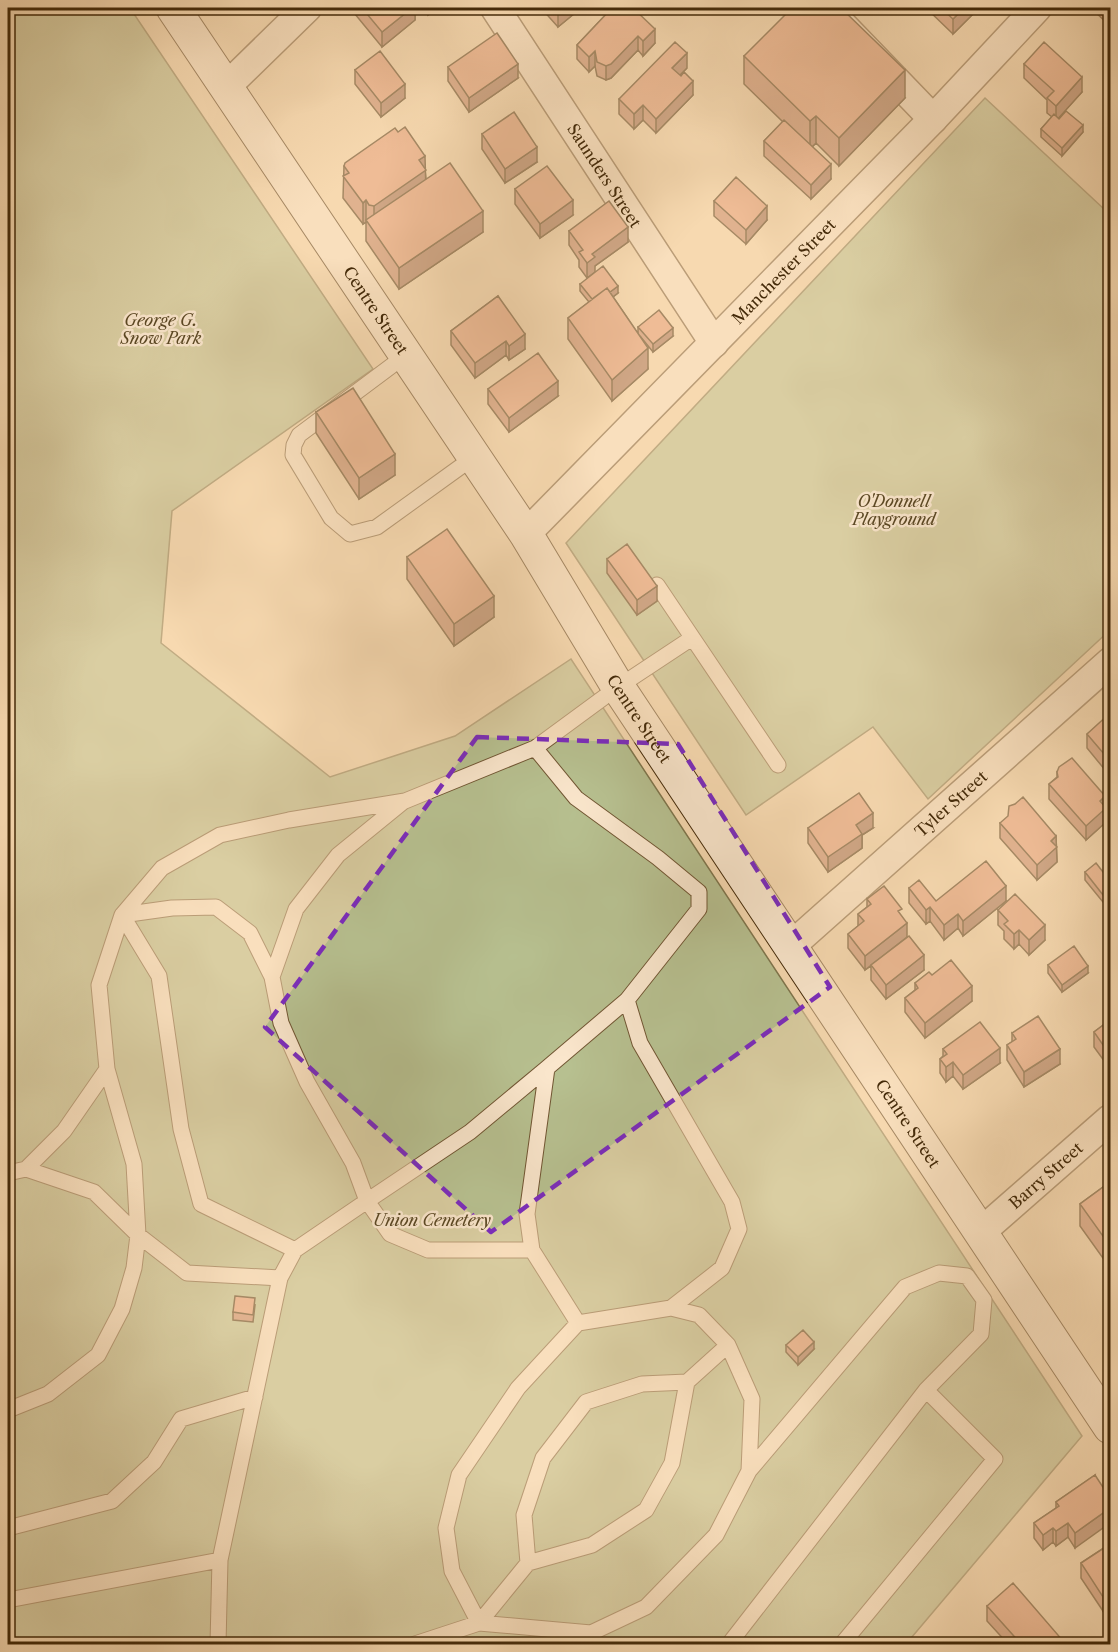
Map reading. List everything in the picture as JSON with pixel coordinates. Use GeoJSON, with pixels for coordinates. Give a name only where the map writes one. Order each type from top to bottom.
{"type":"FeatureCollection","features":[{"type":"Feature","properties":{"kind":"main road","name":"Centre Street"},"geometry":{"type":"LineString","coordinates":[[173,8],[526,534],[618,687],[1110,1427]]}},
{"type":"Feature","properties":{"kind":"street"},"geometry":{"type":"LineString","coordinates":[[227,86],[307,8]]}},
{"type":"Feature","properties":{"kind":"street","name":"Saunders Street"},"geometry":{"type":"LineString","coordinates":[[495,8],[714,343]]}},
{"type":"Feature","properties":{"kind":"street"},"geometry":{"type":"LineString","coordinates":[[826,8],[933,119]]}},
{"type":"Feature","properties":{"kind":"street","name":"Manchester Street"},"geometry":{"type":"LineString","coordinates":[[526,534],[933,119],[1037,8]]}},
{"type":"Feature","properties":{"kind":"street","name":"Tyler Street"},"geometry":{"type":"LineString","coordinates":[[791,946],[1110,662]]}},
{"type":"Feature","properties":{"kind":"street","name":"Barry Street"},"geometry":{"type":"LineString","coordinates":[[981,1232],[1110,1119]]}},
{"type":"Feature","properties":{"kind":"lane"},"geometry":{"type":"LineString","coordinates":[[406,355],[299,435],[294,445],[293,455],[331,518],[350,534],[377,526],[474,457]]}},
{"type":"Feature","properties":{"kind":"lane"},"geometry":{"type":"LineString","coordinates":[[657,585],[778,765]]}},
{"type":"Feature","properties":{"kind":"lane"},"geometry":{"type":"LineString","coordinates":[[8,1410],[48,1394],[98,1355],[122,1308],[134,1268],[138,1235],[134,1164],[107,1069],[99,985],[122,915],[162,868],[220,835],[289,820],[405,801],[535,748],[618,687],[692,638]]}},
{"type":"Feature","properties":{"kind":"lane"},"geometry":{"type":"LineString","coordinates":[[218,1644],[220,1560],[280,1278],[295,1251],[470,1132],[548,1068],[627,1000],[699,909],[699,892],[658,858],[576,798],[535,748]]}},
{"type":"Feature","properties":{"kind":"lane"},"geometry":{"type":"LineString","coordinates":[[272,977],[296,909],[338,855],[405,801]]}},
{"type":"Feature","properties":{"kind":"lane"},"geometry":{"type":"LineString","coordinates":[[122,915],[172,908],[216,907],[250,933],[272,977],[281,1023],[307,1082],[353,1163],[367,1201],[390,1234],[428,1250],[532,1250]]}},
{"type":"Feature","properties":{"kind":"lane"},"geometry":{"type":"LineString","coordinates":[[122,915],[159,976],[181,1129],[201,1204],[295,1251]]}},
{"type":"Feature","properties":{"kind":"lane"},"geometry":{"type":"LineString","coordinates":[[627,1000],[640,1043],[732,1202],[739,1229],[722,1268],[671,1308]]}},
{"type":"Feature","properties":{"kind":"lane"},"geometry":{"type":"LineString","coordinates":[[548,1068],[527,1214],[532,1250],[578,1323]]}},
{"type":"Feature","properties":{"kind":"lane"},"geometry":{"type":"LineString","coordinates":[[26,1169],[64,1131],[107,1069]]}},
{"type":"Feature","properties":{"kind":"lane"},"geometry":{"type":"LineString","coordinates":[[8,1173],[26,1169],[94,1192],[138,1235],[187,1273],[280,1278]]}},
{"type":"Feature","properties":{"kind":"lane"},"geometry":{"type":"LineString","coordinates":[[415,1644],[479,1623],[591,1633],[646,1607],[716,1535],[749,1471],[905,1287],[939,1273],[967,1276],[984,1300],[981,1334],[926,1390],[729,1644]]}},
{"type":"Feature","properties":{"kind":"lane"},"geometry":{"type":"LineString","coordinates":[[479,1623],[452,1571],[446,1528],[459,1476],[518,1388],[578,1323],[671,1308],[699,1315],[728,1345],[752,1399],[749,1471]]}},
{"type":"Feature","properties":{"kind":"lane"},"geometry":{"type":"LineString","coordinates":[[479,1623],[528,1563],[592,1545],[646,1510],[672,1462],[687,1382],[728,1345]]}},
{"type":"Feature","properties":{"kind":"lane"},"geometry":{"type":"LineString","coordinates":[[528,1563],[524,1515],[543,1458],[586,1402],[642,1384],[687,1382]]}},
{"type":"Feature","properties":{"kind":"lane"},"geometry":{"type":"LineString","coordinates":[[842,1644],[995,1459],[926,1390]]}},
{"type":"Feature","properties":{"kind":"lane"},"geometry":{"type":"LineString","coordinates":[[8,1528],[112,1501],[154,1462],[181,1419],[255,1397]]}},
{"type":"Feature","properties":{"kind":"lane"},"geometry":{"type":"LineString","coordinates":[[8,1600],[220,1560]]}},
{"type":"Feature","properties":{"kind":"highlighted area"},"geometry":{"type":"Polygon","coordinates":[[[477,737],[678,744],[830,987],[491,1232],[265,1027],[477,737]]]}},
{"type":"Feature","properties":{"kind":"green space","name":"Union Cemetery"},"geometry":{"type":"Polygon","coordinates":[[[8,8],[130,8],[373,369],[172,511],[161,643],[330,777],[455,736],[571,659],[1082,1436],[906,1644],[8,1644],[8,8]]]}},
{"type":"Feature","properties":{"kind":"green space","name":"O'Donnell Playground"},"geometry":{"type":"Polygon","coordinates":[[[985,98],[1104,209],[1110,203],[1110,630],[928,799],[873,727],[746,815],[566,543],[985,98]]]}},
{"type":"Feature","properties":{"kind":"building"},"geometry":{"type":"Polygon","coordinates":[[[362,8],[412,8],[382,32],[362,8]]]}},
{"type":"Feature","properties":{"kind":"building"},"geometry":{"type":"Polygon","coordinates":[[[553,8],[564,8],[558,13],[553,8]]]}},
{"type":"Feature","properties":{"kind":"building"},"geometry":{"type":"Polygon","coordinates":[[[612,8],[633,8],[655,29],[643,41],[638,36],[611,64],[606,66],[597,62],[595,51],[589,57],[577,45],[612,8]]]}},
{"type":"Feature","properties":{"kind":"building"},"geometry":{"type":"Polygon","coordinates":[[[792,8],[841,8],[905,70],[839,138],[816,116],[810,121],[744,56],[792,8]]]}},
{"type":"Feature","properties":{"kind":"building"},"geometry":{"type":"Polygon","coordinates":[[[941,8],[964,8],[953,19],[941,8]]]}},
{"type":"Feature","properties":{"kind":"building"},"geometry":{"type":"Polygon","coordinates":[[[497,33],[518,64],[469,98],[448,67],[497,33]]]}},
{"type":"Feature","properties":{"kind":"building"},"geometry":{"type":"Polygon","coordinates":[[[675,42],[687,53],[672,68],[681,76],[684,72],[693,81],[656,119],[643,105],[634,114],[619,99],[675,42]]]}},
{"type":"Feature","properties":{"kind":"building"},"geometry":{"type":"Polygon","coordinates":[[[1044,42],[1082,77],[1056,106],[1047,98],[1054,91],[1024,64],[1044,42]]]}},
{"type":"Feature","properties":{"kind":"building"},"geometry":{"type":"Polygon","coordinates":[[[380,51],[405,84],[381,103],[355,70],[380,51]]]}},
{"type":"Feature","properties":{"kind":"building"},"geometry":{"type":"Polygon","coordinates":[[[1066,111],[1083,125],[1062,148],[1041,129],[1054,114],[1059,119],[1066,111]]]}},
{"type":"Feature","properties":{"kind":"building"},"geometry":{"type":"Polygon","coordinates":[[[514,112],[537,147],[505,169],[482,134],[514,112]]]}},
{"type":"Feature","properties":{"kind":"building"},"geometry":{"type":"Polygon","coordinates":[[[784,120],[831,164],[811,185],[764,141],[784,120]]]}},
{"type":"Feature","properties":{"kind":"building"},"geometry":{"type":"Polygon","coordinates":[[[405,127],[425,156],[419,160],[426,170],[374,206],[369,205],[366,200],[363,203],[343,176],[349,173],[344,166],[345,163],[395,128],[398,132],[405,127]]]}},
{"type":"Feature","properties":{"kind":"building"},"geometry":{"type":"Polygon","coordinates":[[[450,163],[483,211],[399,268],[366,220],[450,163]]]}},
{"type":"Feature","properties":{"kind":"building"},"geometry":{"type":"Polygon","coordinates":[[[547,166],[573,200],[540,224],[515,189],[547,166]]]}},
{"type":"Feature","properties":{"kind":"building"},"geometry":{"type":"Polygon","coordinates":[[[736,177],[767,206],[746,230],[714,201],[736,177]]]}},
{"type":"Feature","properties":{"kind":"building"},"geometry":{"type":"Polygon","coordinates":[[[609,201],[628,227],[592,254],[595,257],[587,263],[579,252],[583,250],[569,231],[609,201]]]}},
{"type":"Feature","properties":{"kind":"building"},"geometry":{"type":"Polygon","coordinates":[[[603,266],[618,286],[610,292],[607,288],[592,299],[580,284],[603,266]]]}},
{"type":"Feature","properties":{"kind":"building"},"geometry":{"type":"Polygon","coordinates":[[[607,288],[648,348],[612,380],[568,318],[607,288]]]}},
{"type":"Feature","properties":{"kind":"building"},"geometry":{"type":"Polygon","coordinates":[[[498,296],[525,334],[509,346],[506,341],[475,363],[451,331],[498,296]]]}},
{"type":"Feature","properties":{"kind":"building"},"geometry":{"type":"Polygon","coordinates":[[[659,310],[673,328],[653,344],[638,327],[659,310]]]}},
{"type":"Feature","properties":{"kind":"building"},"geometry":{"type":"Polygon","coordinates":[[[538,353],[558,381],[509,418],[488,389],[538,353]]]}},
{"type":"Feature","properties":{"kind":"building"},"geometry":{"type":"Polygon","coordinates":[[[353,388],[395,454],[359,478],[316,412],[353,388]]]}},
{"type":"Feature","properties":{"kind":"building"},"geometry":{"type":"Polygon","coordinates":[[[447,529],[494,596],[454,624],[407,557],[447,529]]]}},
{"type":"Feature","properties":{"kind":"building"},"geometry":{"type":"Polygon","coordinates":[[[627,544],[657,586],[637,600],[607,559],[627,544]]]}},
{"type":"Feature","properties":{"kind":"building"},"geometry":{"type":"Polygon","coordinates":[[[1109,714],[1110,716],[1110,761],[1087,734],[1109,714]]]}},
{"type":"Feature","properties":{"kind":"building"},"geometry":{"type":"Polygon","coordinates":[[[1072,758],[1105,796],[1100,801],[1106,808],[1086,826],[1049,784],[1058,777],[1059,767],[1072,758]]]}},
{"type":"Feature","properties":{"kind":"building"},"geometry":{"type":"Polygon","coordinates":[[[859,793],[873,813],[856,825],[862,834],[828,857],[808,828],[859,793]]]}},
{"type":"Feature","properties":{"kind":"building"},"geometry":{"type":"Polygon","coordinates":[[[1023,797],[1056,836],[1051,841],[1057,847],[1037,865],[1000,823],[1008,816],[1009,806],[1023,797]]]}},
{"type":"Feature","properties":{"kind":"building"},"geometry":{"type":"Polygon","coordinates":[[[986,861],[1006,886],[963,921],[958,914],[944,925],[930,907],[926,910],[909,888],[919,880],[936,901],[986,861]]]}},
{"type":"Feature","properties":{"kind":"building"},"geometry":{"type":"Polygon","coordinates":[[[1096,863],[1110,881],[1110,897],[1107,900],[1085,872],[1096,863]]]}},
{"type":"Feature","properties":{"kind":"building"},"geometry":{"type":"Polygon","coordinates":[[[884,886],[902,909],[898,911],[907,923],[865,956],[848,934],[864,921],[858,914],[871,904],[867,899],[884,886]]]}},
{"type":"Feature","properties":{"kind":"building"},"geometry":{"type":"Polygon","coordinates":[[[1015,894],[1045,925],[1029,940],[1019,930],[1014,934],[1004,924],[1008,921],[998,910],[1015,894]]]}},
{"type":"Feature","properties":{"kind":"building"},"geometry":{"type":"Polygon","coordinates":[[[909,936],[924,955],[886,985],[871,965],[909,936]]]}},
{"type":"Feature","properties":{"kind":"building"},"geometry":{"type":"Polygon","coordinates":[[[1074,946],[1088,966],[1062,985],[1048,965],[1074,946]]]}},
{"type":"Feature","properties":{"kind":"building"},"geometry":{"type":"Polygon","coordinates":[[[951,960],[972,986],[925,1023],[905,998],[918,988],[915,983],[929,972],[932,975],[951,960]]]}},
{"type":"Feature","properties":{"kind":"building"},"geometry":{"type":"Polygon","coordinates":[[[1038,1016],[1060,1049],[1024,1072],[1007,1045],[1016,1039],[1012,1033],[1038,1016]]]}},
{"type":"Feature","properties":{"kind":"building"},"geometry":{"type":"Polygon","coordinates":[[[1110,1020],[1110,1055],[1094,1032],[1110,1020]]]}},
{"type":"Feature","properties":{"kind":"building"},"geometry":{"type":"Polygon","coordinates":[[[980,1022],[1000,1048],[963,1075],[953,1062],[946,1067],[940,1059],[947,1054],[943,1049],[980,1022]]]}},
{"type":"Feature","properties":{"kind":"building"},"geometry":{"type":"Polygon","coordinates":[[[1110,1182],[1110,1246],[1080,1204],[1110,1182]]]}},
{"type":"Feature","properties":{"kind":"building"},"geometry":{"type":"Polygon","coordinates":[[[235,1296],[255,1298],[253,1315],[233,1312],[235,1296]]]}},
{"type":"Feature","properties":{"kind":"building"},"geometry":{"type":"Polygon","coordinates":[[[803,1330],[814,1342],[798,1357],[786,1345],[803,1330]]]}},
{"type":"Feature","properties":{"kind":"building"},"geometry":{"type":"Polygon","coordinates":[[[1095,1475],[1110,1498],[1110,1508],[1075,1533],[1068,1523],[1056,1531],[1053,1528],[1043,1535],[1034,1523],[1059,1506],[1056,1502],[1095,1475]]]}},
{"type":"Feature","properties":{"kind":"building"},"geometry":{"type":"Polygon","coordinates":[[[1110,1544],[1110,1592],[1103,1597],[1081,1563],[1110,1544]]]}},
{"type":"Feature","properties":{"kind":"building"},"geometry":{"type":"Polygon","coordinates":[[[1013,1583],[1064,1642],[1061,1644],[1021,1644],[987,1606],[1013,1583]]]}},
{"type":"Feature","properties":{"kind":"park label","name":"George G. Snow Park"},"geometry":{"type":"Point","coordinates":[161,329]}}]}
